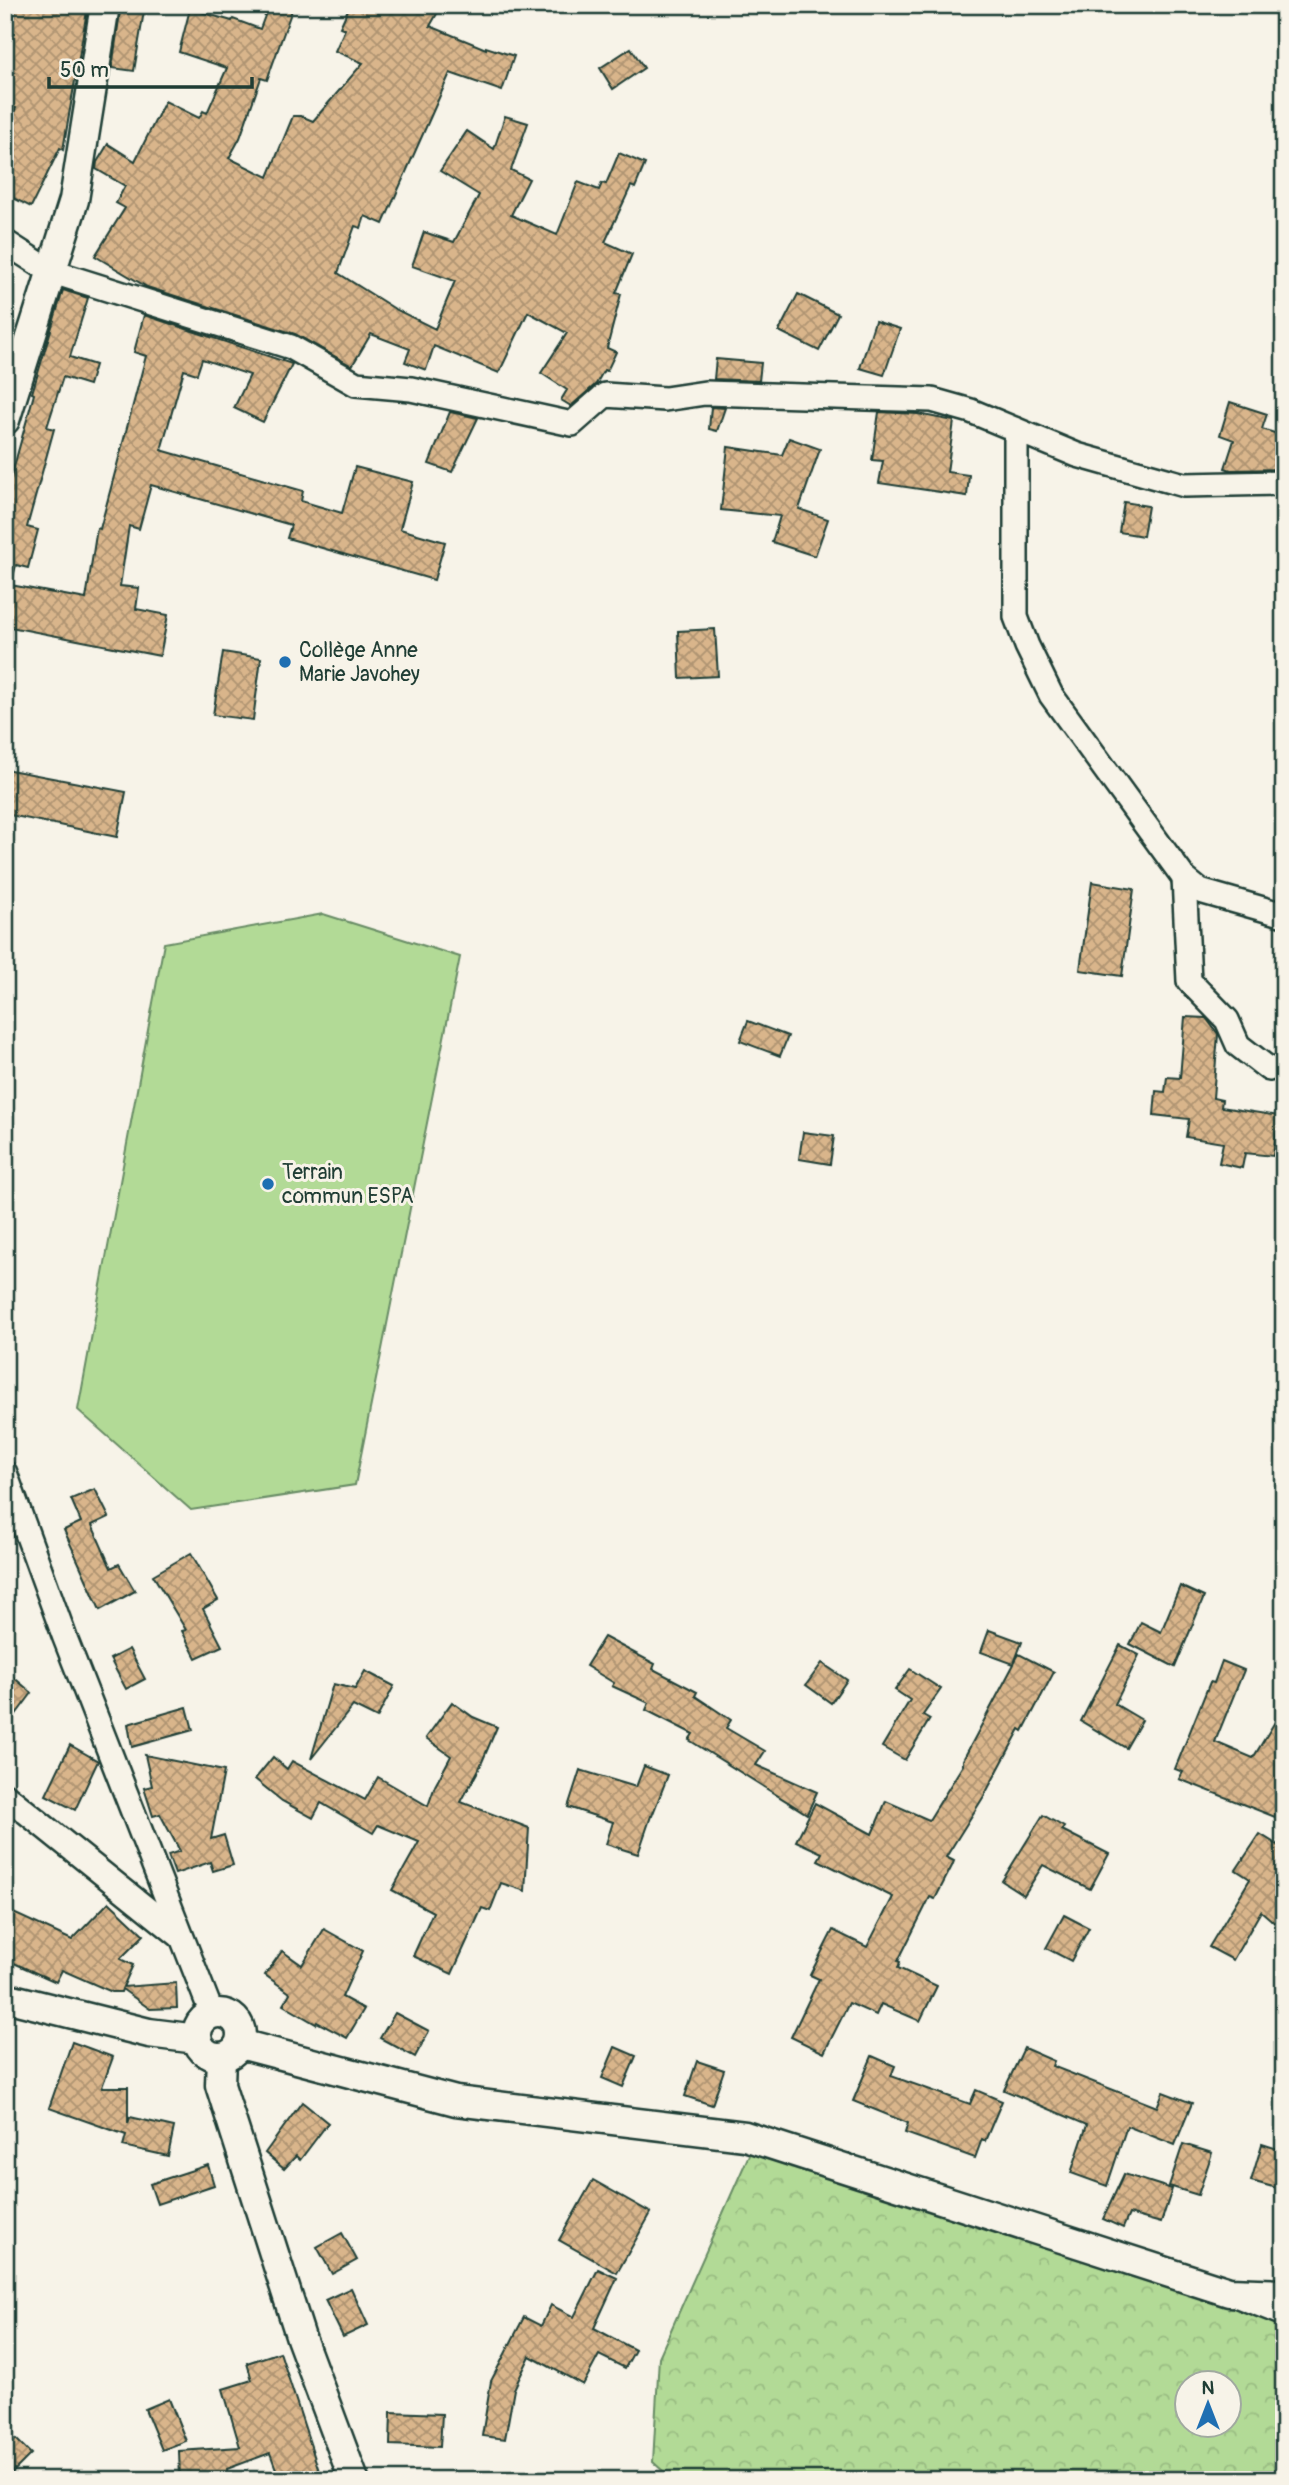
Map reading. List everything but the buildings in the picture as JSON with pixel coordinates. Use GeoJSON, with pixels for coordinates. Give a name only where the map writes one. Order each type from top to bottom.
{"type":"FeatureCollection","features":[{"type":"Feature","properties":{"kind":"street"},"geometry":{"type":"LineString","coordinates":[[5,420],[74,200],[105,5]]}},
{"type":"Feature","properties":{"kind":"street"},"geometry":{"type":"LineString","coordinates":[[5,242],[50,271],[291,347],[356,384],[411,389],[572,424],[605,395],[665,399],[705,393],[932,400],[971,411],[1077,455],[1184,485],[1284,483]]}},
{"type":"Feature","properties":{"kind":"street"},"geometry":{"type":"LineString","coordinates":[[1016,430],[1016,617],[1051,695],[1184,878],[1200,891],[1284,915]]}},
{"type":"Feature","properties":{"kind":"street"},"geometry":{"type":"LineString","coordinates":[[1184,878],[1189,981],[1227,1020],[1238,1045],[1269,1069]]}},
{"type":"Feature","properties":{"kind":"street"},"geometry":{"type":"LineString","coordinates":[[5,1473],[65,1638],[212,2014]]}},
{"type":"Feature","properties":{"kind":"street"},"geometry":{"type":"LineString","coordinates":[[5,1795],[182,1937]]}},
{"type":"Feature","properties":{"kind":"street"},"geometry":{"type":"LineString","coordinates":[[5,1997],[149,2033],[197,2039]]}},
{"type":"Feature","properties":{"kind":"street"},"geometry":{"type":"LineString","coordinates":[[354,2480],[301,2338],[220,2085],[230,2051],[242,2034],[239,2024],[222,2013],[212,2014],[203,2020],[198,2028],[197,2039],[201,2049],[210,2056],[230,2051],[456,2101],[745,2136],[1229,2292],[1284,2314]]}},
{"type":"Feature","properties":{"kind":"street"},"geometry":{"type":"LineString","coordinates":[[1229,2292],[1284,2294]]}},
{"type":"Feature","properties":{"kind":"green space","name":"Terrain commun ESPA"},"geometry":{"type":"Polygon","coordinates":[[[323,914],[460,957],[355,1485],[191,1510],[78,1410],[164,943],[323,914]]]}},
{"type":"Feature","properties":{"kind":"green space"},"geometry":{"type":"Polygon","coordinates":[[[752,2148],[1249,2310],[1284,2325],[1284,2480],[673,2480],[653,2462],[659,2357],[752,2148]]]}},
{"type":"Feature","properties":{"kind":"place","name":"Collège Anne Marie Javohey"},"geometry":{"type":"Point","coordinates":[285,662]}},
{"type":"Feature","properties":{"kind":"place","name":"Terrain commun ESPA"},"geometry":{"type":"Point","coordinates":[268,1184]}}]}
